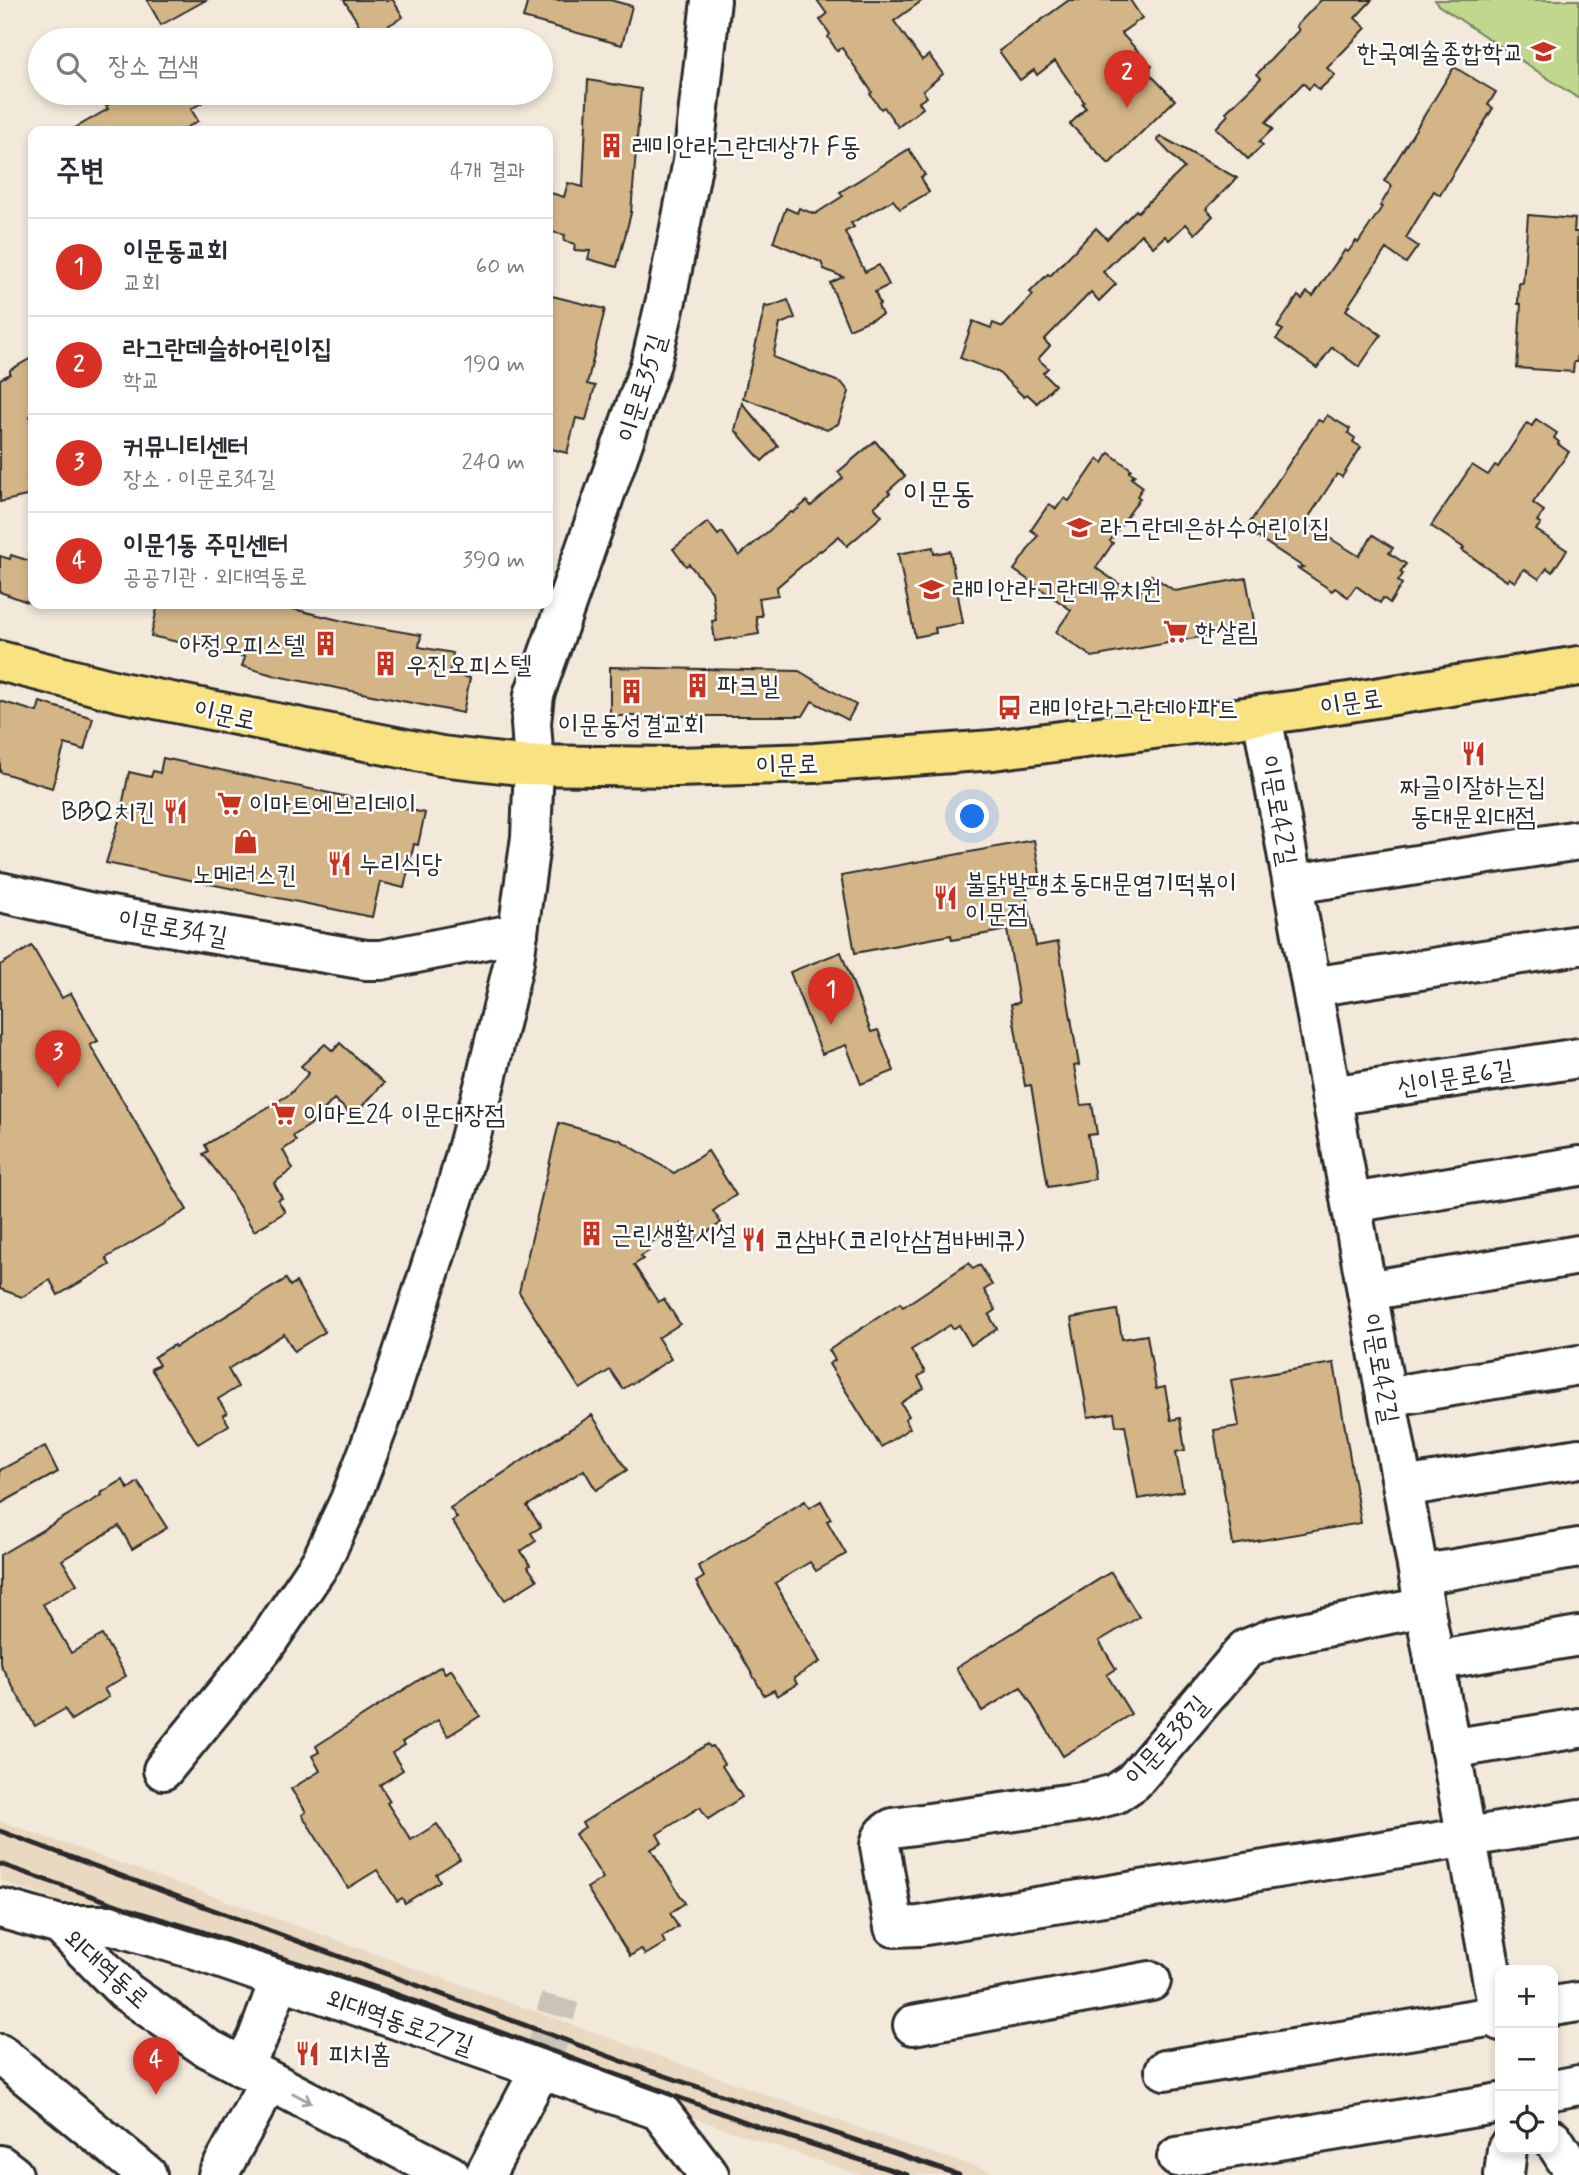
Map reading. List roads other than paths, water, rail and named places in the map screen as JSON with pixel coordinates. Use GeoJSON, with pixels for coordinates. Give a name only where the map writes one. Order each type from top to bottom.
{"type":"FeatureCollection","features":[{"type":"Feature","properties":{"kind":"main road","name":"이문로"},"geometry":{"type":"LineString","coordinates":[[0,661],[121,692],[441,756],[534,765],[676,767],[815,763],[993,750],[1262,715],[1579,666]]}},
{"type":"Feature","properties":{"kind":"street","name":"이문로35길"},"geometry":{"type":"LineString","coordinates":[[163,1770],[263,1648],[321,1562],[350,1500],[386,1405],[457,1187],[514,961],[531,837],[534,765],[531,723],[534,695],[651,363],[693,161],[710,0]]}},
{"type":"Feature","properties":{"kind":"street","name":"이문로42길"},"geometry":{"type":"LineString","coordinates":[[1262,715],[1495,1990]]}},
{"type":"Feature","properties":{"kind":"street"},"geometry":{"type":"LineString","coordinates":[[1293,884],[1579,840]]}},
{"type":"Feature","properties":{"kind":"street","name":"이문로34길"},"geometry":{"type":"LineString","coordinates":[[0,891],[93,913],[347,958],[382,960],[517,933]]}},
{"type":"Feature","properties":{"kind":"street"},"geometry":{"type":"LineString","coordinates":[[1312,987],[1579,946]]}},
{"type":"Feature","properties":{"kind":"street","name":"신이문로6길"},"geometry":{"type":"LineString","coordinates":[[1331,1096],[1579,1058]]}},
{"type":"Feature","properties":{"kind":"street"},"geometry":{"type":"LineString","coordinates":[[1351,1203],[1579,1166]]}},
{"type":"Feature","properties":{"kind":"street"},"geometry":{"type":"LineString","coordinates":[[1367,1291],[1579,1255]]}},
{"type":"Feature","properties":{"kind":"street"},"geometry":{"type":"LineString","coordinates":[[1386,1397],[1579,1365]]}},
{"type":"Feature","properties":{"kind":"street"},"geometry":{"type":"LineString","coordinates":[[1403,1487],[1579,1458]]}},
{"type":"Feature","properties":{"kind":"street"},"geometry":{"type":"LineString","coordinates":[[1422,1591],[1579,1548]]}},
{"type":"Feature","properties":{"kind":"street","name":"이문로38길"},"geometry":{"type":"LineString","coordinates":[[1422,1591],[1246,1649],[1133,1782],[1115,1794],[1088,1801],[887,1831],[880,1846],[894,1927],[919,1926],[1467,1839]]}},
{"type":"Feature","properties":{"kind":"street"},"geometry":{"type":"LineString","coordinates":[[1434,1661],[1579,1636]]}},
{"type":"Feature","properties":{"kind":"street"},"geometry":{"type":"LineString","coordinates":[[1451,1749],[1579,1728]]}},
{"type":"Feature","properties":{"kind":"street"},"geometry":{"type":"LineString","coordinates":[[1467,1839],[1579,1819]]}},
{"type":"Feature","properties":{"kind":"street","name":"외대역동로"},"geometry":{"type":"LineString","coordinates":[[0,1908],[60,1925],[125,1991],[207,2048],[450,2175]]}},
{"type":"Feature","properties":{"kind":"street","name":"외대역동로27길"},"geometry":{"type":"LineString","coordinates":[[60,1925],[113,1925],[190,1948],[659,2110],[709,2175]]}},
{"type":"Feature","properties":{"kind":"street"},"geometry":{"type":"LineString","coordinates":[[218,2175],[256,2074],[257,2040],[280,1979]]}},
{"type":"Feature","properties":{"kind":"street"},"geometry":{"type":"LineString","coordinates":[[913,2025],[1151,1981]]}},
{"type":"Feature","properties":{"kind":"street"},"geometry":{"type":"LineString","coordinates":[[1558,2005],[1579,2002]]}},
{"type":"Feature","properties":{"kind":"street"},"geometry":{"type":"LineString","coordinates":[[1165,2070],[1495,2018]]}},
{"type":"Feature","properties":{"kind":"street"},"geometry":{"type":"LineString","coordinates":[[5,2069],[147,2175]]}},
{"type":"Feature","properties":{"kind":"street"},"geometry":{"type":"LineString","coordinates":[[485,2175],[540,2070]]}},
{"type":"Feature","properties":{"kind":"street"},"geometry":{"type":"LineString","coordinates":[[1558,2089],[1579,2085]]}},
{"type":"Feature","properties":{"kind":"street"},"geometry":{"type":"LineString","coordinates":[[1177,2157],[1495,2104]]}},
{"type":"Feature","properties":{"kind":"street"},"geometry":{"type":"LineString","coordinates":[[1558,2146],[1577,2174]]}},
{"type":"Feature","properties":{"kind":"street"},"geometry":{"type":"LineString","coordinates":[[1504,2175],[1506,2154]]}},
{"type":"Feature","properties":{"kind":"street"},"geometry":{"type":"LineString","coordinates":[[0,2165],[13,2175]]}},
{"type":"Feature","properties":{"kind":"tunnel"},"geometry":{"type":"LineString","coordinates":[[540,2070],[560,1998]]}},
{"type":"Feature","properties":{"kind":"railway"},"geometry":{"type":"LineString","coordinates":[[0,1831],[627,2063],[959,2175]]}},
{"type":"Feature","properties":{"kind":"railway"},"geometry":{"type":"LineString","coordinates":[[0,1864],[146,1915],[393,1993],[765,2129],[907,2175]]}},
{"type":"Feature","properties":{"kind":"place","name":"한국예술종합학교"},"geometry":{"type":"Point","coordinates":[1544,52]}},
{"type":"Feature","properties":{"kind":"place","name":"라그란데슬하어린이집"},"geometry":{"type":"Point","coordinates":[1127,108]}},
{"type":"Feature","properties":{"kind":"place","name":"레미안라그란데상가 F동"},"geometry":{"type":"Point","coordinates":[611,146]}},
{"type":"Feature","properties":{"kind":"place","name":"라그란데은하수어린이집"},"geometry":{"type":"Point","coordinates":[1080,527]}},
{"type":"Feature","properties":{"kind":"place","name":"래미안라그란데유치원"},"geometry":{"type":"Point","coordinates":[932,589]}},
{"type":"Feature","properties":{"kind":"place","name":"한살림"},"geometry":{"type":"Point","coordinates":[1175,631]}},
{"type":"Feature","properties":{"kind":"place","name":"아정오피스텔"},"geometry":{"type":"Point","coordinates":[325,644]}},
{"type":"Feature","properties":{"kind":"place","name":"우진오피스텔"},"geometry":{"type":"Point","coordinates":[386,664]}},
{"type":"Feature","properties":{"kind":"place","name":"파크빌"},"geometry":{"type":"Point","coordinates":[697,685]}},
{"type":"Feature","properties":{"kind":"place","name":"이문동성결교회"},"geometry":{"type":"Point","coordinates":[631,692]}},
{"type":"Feature","properties":{"kind":"place","name":"래미안라그란데아파트"},"geometry":{"type":"Point","coordinates":[1009,708]}},
{"type":"Feature","properties":{"kind":"place","name":"짜글이잘하는집 동대문외대점"},"geometry":{"type":"Point","coordinates":[1473,754]}},
{"type":"Feature","properties":{"kind":"place","name":"이마트에브리데이"},"geometry":{"type":"Point","coordinates":[229,804]}},
{"type":"Feature","properties":{"kind":"place","name":"BBQ치킨"},"geometry":{"type":"Point","coordinates":[176,811]}},
{"type":"Feature","properties":{"kind":"place","name":"노메러스킨"},"geometry":{"type":"Point","coordinates":[245,842]}},
{"type":"Feature","properties":{"kind":"place","name":"누리식당"},"geometry":{"type":"Point","coordinates":[339,863]}},
{"type":"Feature","properties":{"kind":"place","name":"불닭발땡초동대문엽기떡볶이 이문점"},"geometry":{"type":"Point","coordinates":[945,898]}},
{"type":"Feature","properties":{"kind":"place","name":"이문동교회"},"geometry":{"type":"Point","coordinates":[831,1025]}},
{"type":"Feature","properties":{"kind":"place","name":"커뮤니티센터"},"geometry":{"type":"Point","coordinates":[58,1088]}},
{"type":"Feature","properties":{"kind":"place","name":"이마트24 이문대장점"},"geometry":{"type":"Point","coordinates":[283,1114]}},
{"type":"Feature","properties":{"kind":"place","name":"근린생활시설"},"geometry":{"type":"Point","coordinates":[591,1234]}},
{"type":"Feature","properties":{"kind":"place","name":"코삼바(코리안삼겹바베큐)"},"geometry":{"type":"Point","coordinates":[754,1240]}},
{"type":"Feature","properties":{"kind":"place","name":"피치홈"},"geometry":{"type":"Point","coordinates":[308,2053]}},
{"type":"Feature","properties":{"kind":"place","name":"이문1동 주민센터"},"geometry":{"type":"Point","coordinates":[156,2095]}},
{"type":"Feature","properties":{"kind":"district","name":"이문동"},"geometry":{"type":"Point","coordinates":[939,493]}}]}
